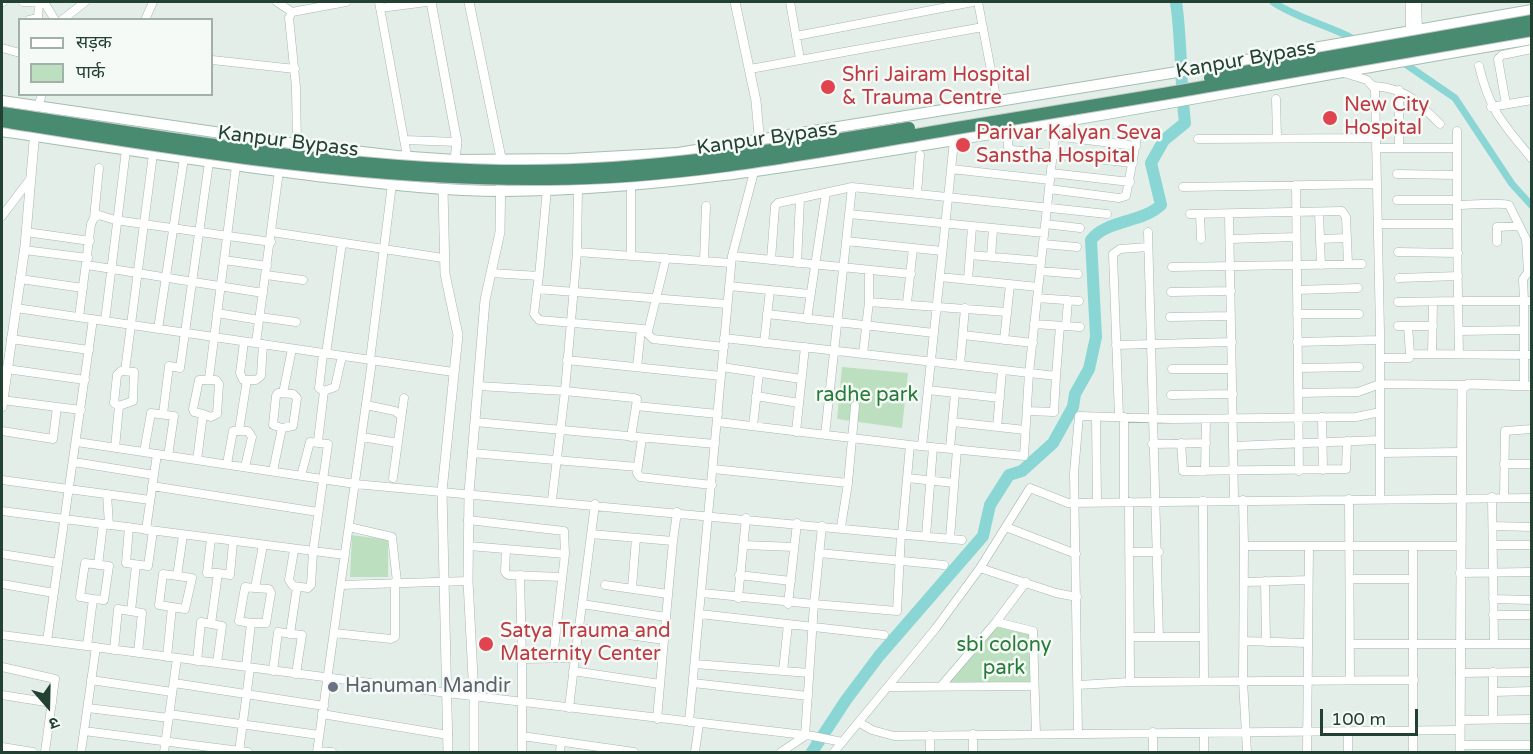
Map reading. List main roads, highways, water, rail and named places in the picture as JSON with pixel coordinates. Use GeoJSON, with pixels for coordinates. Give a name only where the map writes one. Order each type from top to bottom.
{"type":"FeatureCollection","features":[{"type":"Feature","properties":{"kind":"highway","name":"Kanpur Bypass"},"geometry":{"type":"LineString","coordinates":[[2,113],[366,164],[476,170],[611,168],[701,160],[800,146],[1153,88],[1532,21]]}},
{"type":"Feature","properties":{"kind":"highway","name":"Kanpur Bypass"},"geometry":{"type":"LineString","coordinates":[[2,121],[288,163],[420,177],[552,179],[642,175],[728,166],[1250,80],[1532,30]]}},
{"type":"Feature","properties":{"kind":"main road"},"geometry":{"type":"LineString","coordinates":[[2,102],[297,145],[454,160],[568,159],[678,153],[1171,73],[1532,10]]}},
{"type":"Feature","properties":{"kind":"main road"},"geometry":{"type":"LineString","coordinates":[[2,132],[236,166],[443,189],[501,191],[632,185],[687,181],[754,172],[954,141],[1532,39]]}},
{"type":"Feature","properties":{"kind":"waterway"},"geometry":{"type":"LineString","coordinates":[[812,752],[846,700],[879,656],[983,536],[990,505],[1009,475],[1022,471],[1053,443],[1073,407],[1075,394],[1089,369],[1096,337],[1091,240],[1098,233],[1144,215],[1161,205],[1151,163],[1164,140],[1185,123],[1176,2]]}},
{"type":"Feature","properties":{"kind":"waterway"},"geometry":{"type":"LineString","coordinates":[[1273,2],[1356,40]]}},
{"type":"Feature","properties":{"kind":"waterway"},"geometry":{"type":"LineString","coordinates":[[1401,61],[1455,98],[1512,184],[1532,206]]}},
{"type":"Feature","properties":{"kind":"place","name":"Shri Jairam Hospital & Trauma Centre"},"geometry":{"type":"Point","coordinates":[828,87]}},
{"type":"Feature","properties":{"kind":"place","name":"New City Hospital"},"geometry":{"type":"Point","coordinates":[1330,118]}},
{"type":"Feature","properties":{"kind":"place","name":"Parivar Kalyan Seva Sanstha Hospital"},"geometry":{"type":"Point","coordinates":[963,145]}},
{"type":"Feature","properties":{"kind":"place","name":"Satya Trauma and Maternity Center"},"geometry":{"type":"Point","coordinates":[486,644]}},
{"type":"Feature","properties":{"kind":"place","name":"Hanuman Mandir"},"geometry":{"type":"Point","coordinates":[333,687]}},
{"type":"Feature","properties":{"kind":"park label","name":"radhe park"},"geometry":{"type":"Point","coordinates":[867,396]}},
{"type":"Feature","properties":{"kind":"park label","name":"sbi colony park"},"geometry":{"type":"Point","coordinates":[1004,658]}}]}
